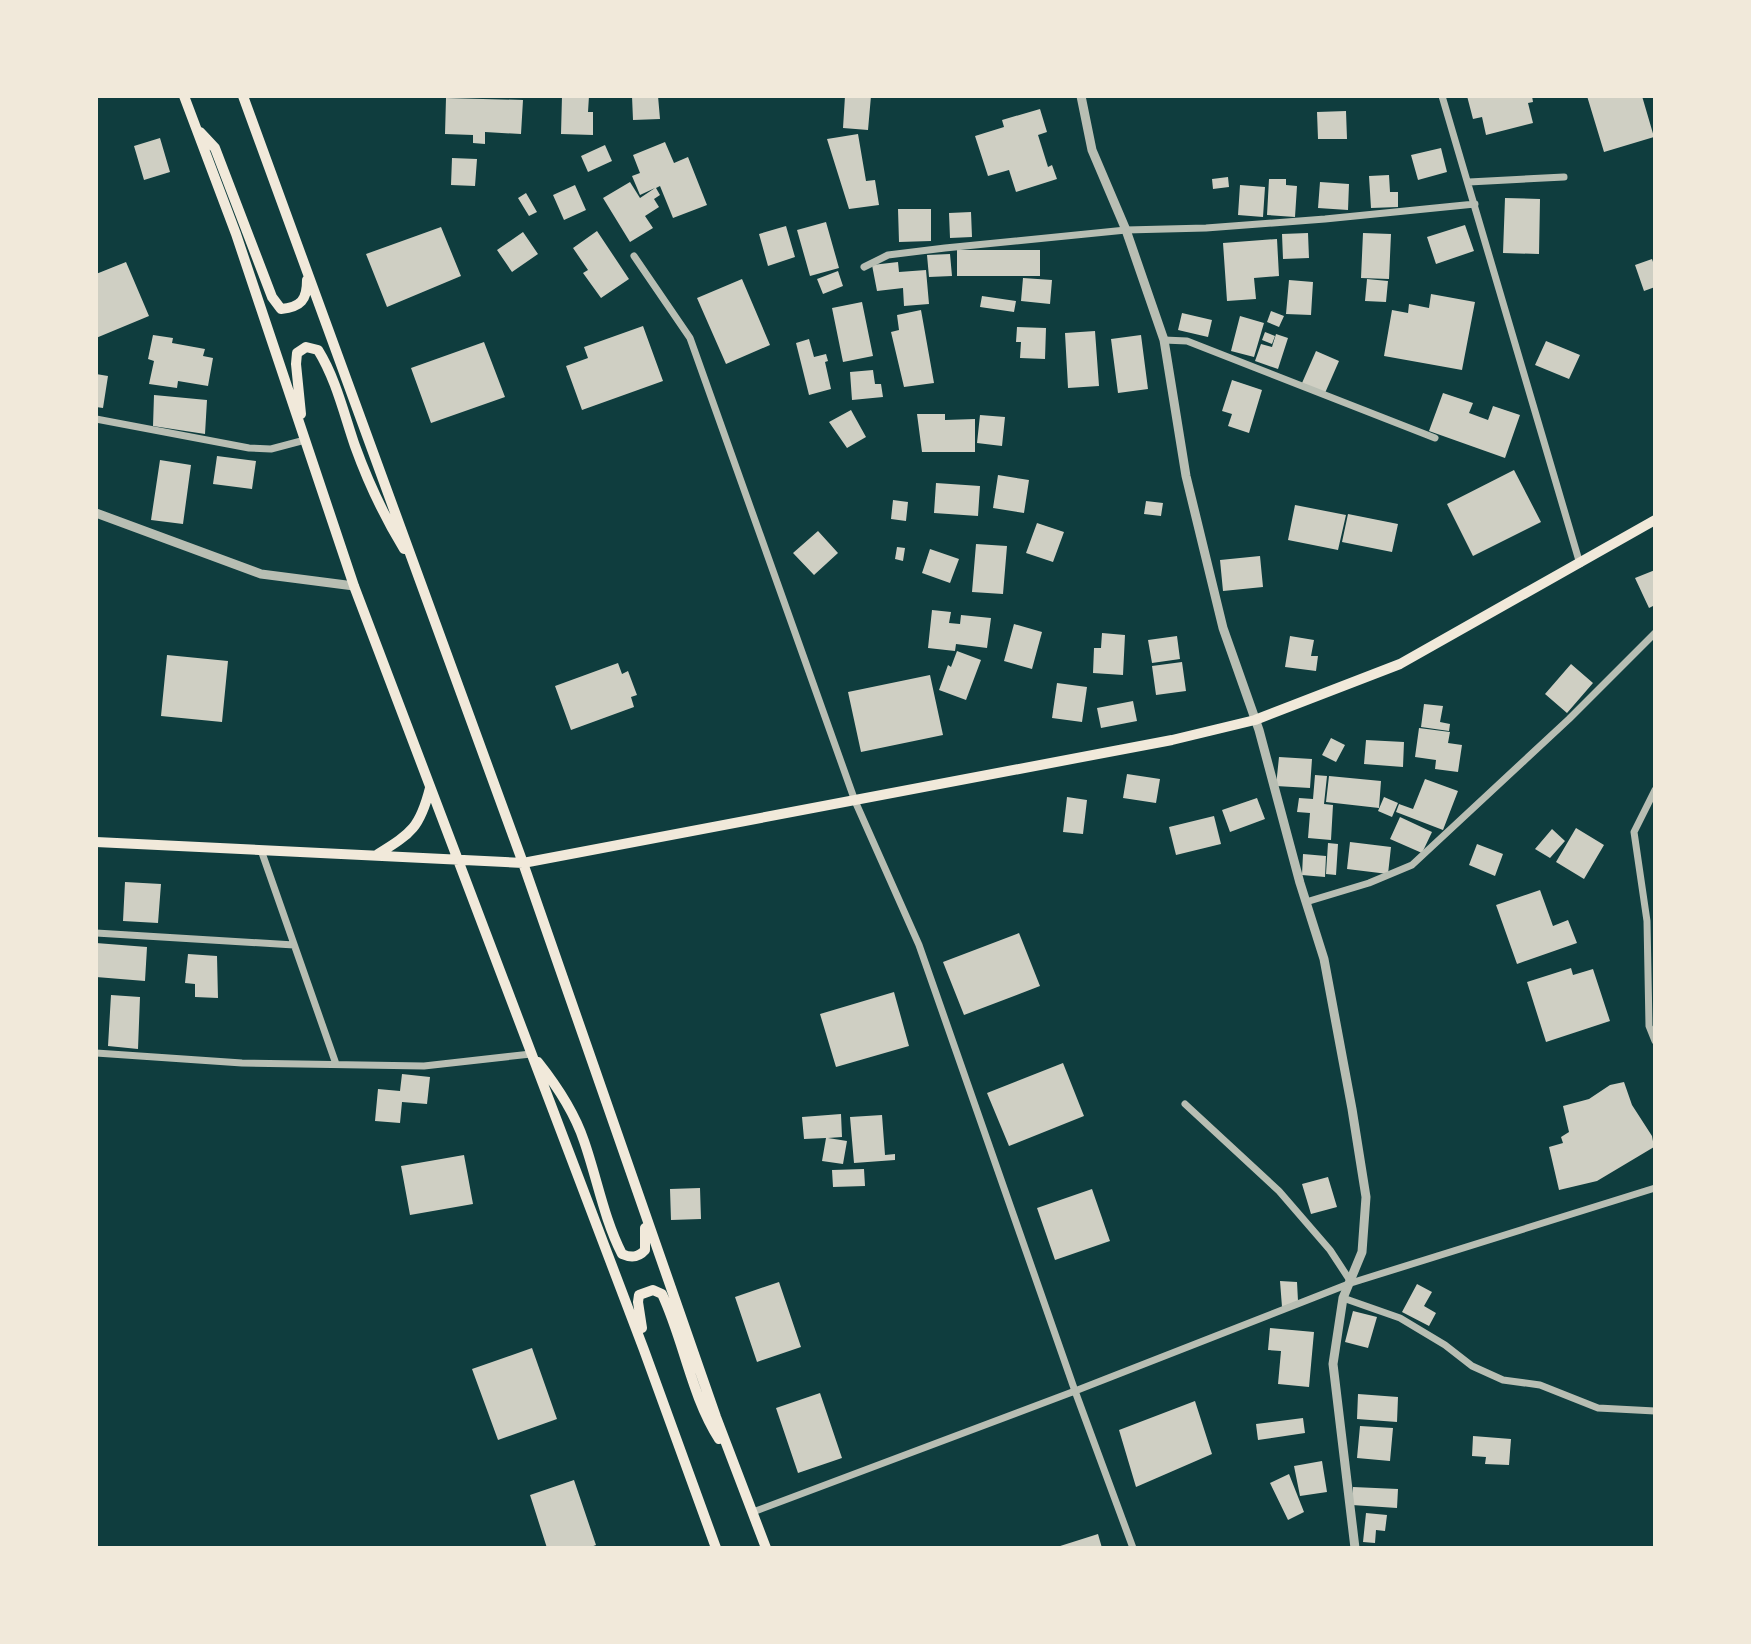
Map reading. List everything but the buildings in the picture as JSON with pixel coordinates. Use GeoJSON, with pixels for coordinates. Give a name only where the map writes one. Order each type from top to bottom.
{"type":"FeatureCollection","features":[{"type":"Feature","properties":{"kind":"main road"},"geometry":{"type":"LineString","coordinates":[[184,96],[236,234],[354,586],[653,1372],[716,1548]]}},
{"type":"Feature","properties":{"kind":"main road"},"geometry":{"type":"LineString","coordinates":[[243,96],[523,863],[733,1463],[766,1548]]}},
{"type":"Feature","properties":{"kind":"main road"},"geometry":{"type":"LineString","coordinates":[[195,127],[215,148],[272,297],[281,309],[295,307],[302,302],[307,290],[307,271]]}},
{"type":"Feature","properties":{"kind":"main road"},"geometry":{"type":"LineString","coordinates":[[305,439],[296,364],[297,353],[306,347],[317,350],[327,365],[356,449],[383,515],[417,569]]}},
{"type":"Feature","properties":{"kind":"main road"},"geometry":{"type":"LineString","coordinates":[[96,842],[523,863],[1172,740],[1255,720],[1400,664],[1655,520]]}},
{"type":"Feature","properties":{"kind":"main road"},"geometry":{"type":"LineString","coordinates":[[377,855],[412,830],[423,814],[430,788]]}},
{"type":"Feature","properties":{"kind":"main road"},"geometry":{"type":"LineString","coordinates":[[531,1054],[560,1090],[578,1126],[615,1241],[622,1254],[629,1257],[639,1256],[645,1250],[647,1241],[643,1206]]}},
{"type":"Feature","properties":{"kind":"main road"},"geometry":{"type":"LineString","coordinates":[[653,1372],[638,1302],[639,1295],[653,1290],[662,1294],[712,1428],[733,1463]]}},
{"type":"Feature","properties":{"kind":"street"},"geometry":{"type":"LineString","coordinates":[[1081,96],[1092,150],[1126,230],[1164,340],[1186,476],[1223,628],[1255,720],[1324,959],[1366,1197],[1362,1252],[1343,1298],[1333,1364],[1355,1548]]}},
{"type":"Feature","properties":{"kind":"street"},"geometry":{"type":"LineString","coordinates":[[1443,96],[1580,564]]}},
{"type":"Feature","properties":{"kind":"street"},"geometry":{"type":"LineString","coordinates":[[1469,182],[1564,177]]}},
{"type":"Feature","properties":{"kind":"street"},"geometry":{"type":"LineString","coordinates":[[864,267],[888,255],[1126,230],[1206,228],[1475,204]]}},
{"type":"Feature","properties":{"kind":"street"},"geometry":{"type":"LineString","coordinates":[[634,256],[690,338],[855,801],[919,945],[1075,1391],[1133,1548]]}},
{"type":"Feature","properties":{"kind":"street"},"geometry":{"type":"LineString","coordinates":[[1164,340],[1187,341],[1435,438]]}},
{"type":"Feature","properties":{"kind":"street"},"geometry":{"type":"LineString","coordinates":[[96,419],[249,448],[271,449],[305,439]]}},
{"type":"Feature","properties":{"kind":"street"},"geometry":{"type":"LineString","coordinates":[[96,513],[261,574],[354,586]]}},
{"type":"Feature","properties":{"kind":"street"},"geometry":{"type":"LineString","coordinates":[[1306,902],[1369,883],[1412,865],[1569,719],[1655,633]]}},
{"type":"Feature","properties":{"kind":"street"},"geometry":{"type":"LineString","coordinates":[[1655,790],[1634,832],[1647,921],[1649,1026],[1655,1041]]}},
{"type":"Feature","properties":{"kind":"street"},"geometry":{"type":"LineString","coordinates":[[261,850],[335,1064]]}},
{"type":"Feature","properties":{"kind":"street"},"geometry":{"type":"LineString","coordinates":[[96,933],[294,945]]}},
{"type":"Feature","properties":{"kind":"street"},"geometry":{"type":"LineString","coordinates":[[96,1053],[242,1063],[424,1066],[531,1054]]}},
{"type":"Feature","properties":{"kind":"street"},"geometry":{"type":"LineString","coordinates":[[1185,1104],[1279,1191],[1330,1250],[1351,1283]]}},
{"type":"Feature","properties":{"kind":"street"},"geometry":{"type":"LineString","coordinates":[[752,1512],[1075,1391],[1351,1283],[1655,1188]]}},
{"type":"Feature","properties":{"kind":"street"},"geometry":{"type":"LineString","coordinates":[[1343,1298],[1400,1318],[1445,1345],[1472,1366],[1503,1380],[1540,1385],[1598,1408],[1655,1411]]}}]}
